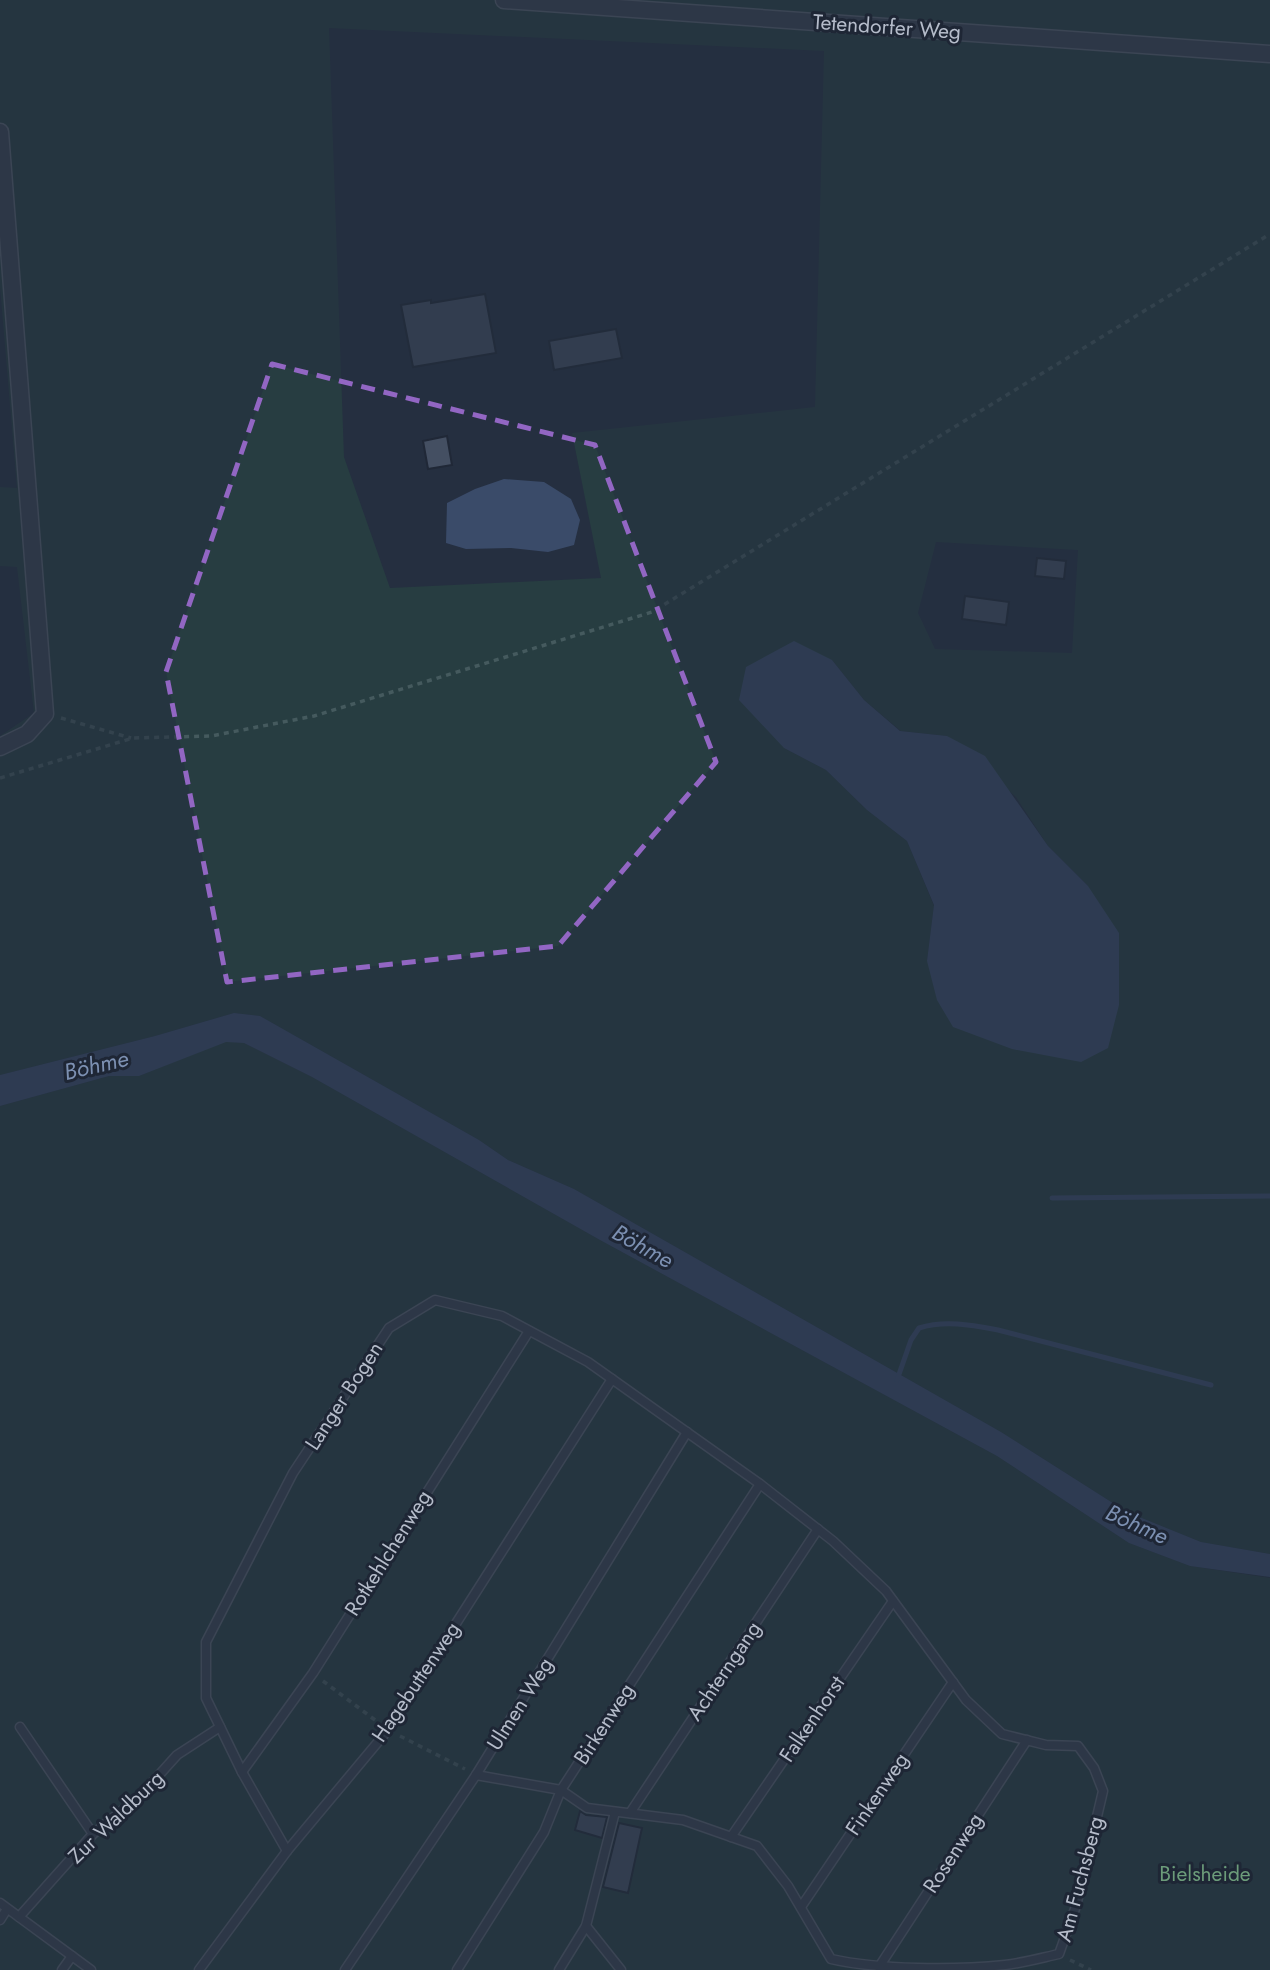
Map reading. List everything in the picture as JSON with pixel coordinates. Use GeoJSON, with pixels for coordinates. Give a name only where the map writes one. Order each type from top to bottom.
{"type":"FeatureCollection","features":[{"type":"Feature","properties":{"kind":"street","name":"Tetendorfer Weg"},"geometry":{"type":"LineString","coordinates":[[504,0],[1270,54]]}},
{"type":"Feature","properties":{"kind":"street"},"geometry":{"type":"LineString","coordinates":[[0,132],[45,714],[27,734],[0,747]]}},
{"type":"Feature","properties":{"kind":"lane","name":"Langer Bogen"},"geometry":{"type":"LineString","coordinates":[[287,1851],[206,1698],[206,1643],[293,1473],[389,1328],[435,1300],[502,1316],[588,1362],[760,1484]]}},
{"type":"Feature","properties":{"kind":"lane","name":"Rotkehlchenweg"},"geometry":{"type":"LineString","coordinates":[[243,1772],[313,1673],[529,1331]]}},
{"type":"Feature","properties":{"kind":"lane","name":"Hagebuttenweg"},"geometry":{"type":"LineString","coordinates":[[199,1970],[287,1851],[388,1730],[612,1379]]}},
{"type":"Feature","properties":{"kind":"lane","name":"Ulmen Weg"},"geometry":{"type":"LineString","coordinates":[[345,1970],[476,1775],[687,1432]]}},
{"type":"Feature","properties":{"kind":"lane","name":"Am Fuchsberg"},"geometry":{"type":"LineString","coordinates":[[476,1775],[561,1790],[587,1808],[683,1820],[757,1846],[788,1886],[831,1959],[861,1966],[1005,1965],[1059,1954],[1076,1906],[1102,1791],[1094,1768],[1078,1746],[1046,1745],[1002,1734],[966,1700],[877,1583],[818,1529],[760,1484]]}},
{"type":"Feature","properties":{"kind":"lane","name":"Birkenweg"},"geometry":{"type":"LineString","coordinates":[[457,1970],[544,1832],[561,1790],[760,1484]]}},
{"type":"Feature","properties":{"kind":"lane","name":"Achterngang"},"geometry":{"type":"LineString","coordinates":[[630,1813],[818,1529]]}},
{"type":"Feature","properties":{"kind":"lane","name":"Falkenhorst"},"geometry":{"type":"LineString","coordinates":[[731,1836],[892,1601]]}},
{"type":"Feature","properties":{"kind":"lane","name":"Finkenweg"},"geometry":{"type":"LineString","coordinates":[[801,1907],[953,1682]]}},
{"type":"Feature","properties":{"kind":"lane"},"geometry":{"type":"LineString","coordinates":[[20,1727],[93,1834]]}},
{"type":"Feature","properties":{"kind":"lane","name":"Zur Waldburg"},"geometry":{"type":"LineString","coordinates":[[19,1917],[93,1834],[141,1795],[177,1755],[220,1727]]}},
{"type":"Feature","properties":{"kind":"lane","name":"Rosenweg"},"geometry":{"type":"LineString","coordinates":[[879,1966],[1027,1740]]}},
{"type":"Feature","properties":{"kind":"lane"},"geometry":{"type":"LineString","coordinates":[[559,1970],[586,1926],[615,1812]]}},
{"type":"Feature","properties":{"kind":"lane"},"geometry":{"type":"LineString","coordinates":[[0,1920],[4,1906],[91,1970]]}},
{"type":"Feature","properties":{"kind":"lane"},"geometry":{"type":"LineString","coordinates":[[586,1926],[621,1970]]}},
{"type":"Feature","properties":{"kind":"lane"},"geometry":{"type":"LineString","coordinates":[[62,1970],[72,1956]]}},
{"type":"Feature","properties":{"kind":"path"},"geometry":{"type":"LineString","coordinates":[[0,778],[133,738],[211,736],[314,716],[652,612],[1270,234]]}},
{"type":"Feature","properties":{"kind":"path"},"geometry":{"type":"LineString","coordinates":[[45,714],[133,738]]}},
{"type":"Feature","properties":{"kind":"path"},"geometry":{"type":"LineString","coordinates":[[1059,1954],[1091,1970]]}},
{"type":"Feature","properties":{"kind":"highlighted area"},"geometry":{"type":"Polygon","coordinates":[[[272,364],[595,445],[716,762],[558,946],[227,982],[166,672],[272,364]]]}},
{"type":"Feature","properties":{"kind":"green space"},"geometry":{"type":"Polygon","coordinates":[[[0,0],[1270,0],[1270,1554],[1201,1542],[1127,1512],[1001,1432],[574,1189],[508,1160],[479,1140],[260,1016],[234,1013],[0,1075],[0,736],[34,713],[17,567],[0,566],[0,487],[17,488],[0,287],[0,0]],[[329,28],[344,457],[390,588],[601,578],[572,433],[815,407],[824,51],[329,28]],[[936,542],[918,613],[935,649],[1072,653],[1078,550],[936,542]],[[832,660],[784,748],[826,770],[867,810],[907,841],[934,906],[927,961],[1088,886],[1048,846],[1016,797],[947,736],[901,731],[864,700],[832,660]]]}},
{"type":"Feature","properties":{"kind":"green space","name":"Bielsheide"},"geometry":{"type":"Polygon","coordinates":[[[226,1041],[244,1043],[312,1077],[600,1240],[997,1456],[1129,1543],[1190,1566],[1270,1578],[1270,1970],[0,1970],[0,1106],[109,1076],[139,1076],[226,1041]]]}},
{"type":"Feature","properties":{"kind":"water"},"geometry":{"type":"Polygon","coordinates":[[[504,479],[544,482],[571,499],[580,520],[574,545],[548,552],[511,548],[466,549],[446,543],[447,503],[504,479]]]}},
{"type":"Feature","properties":{"kind":"water"},"geometry":{"type":"Polygon","coordinates":[[[794,641],[832,660],[864,700],[900,731],[947,736],[985,756],[1048,846],[1088,886],[1119,933],[1119,1005],[1108,1048],[1081,1062],[1012,1049],[953,1027],[937,1000],[927,961],[934,905],[907,841],[867,810],[826,770],[784,748],[739,700],[746,667],[794,641]]]}},
{"type":"Feature","properties":{"kind":"water","name":"Böhme"},"geometry":{"type":"Polygon","coordinates":[[[234,1013],[260,1016],[479,1140],[508,1160],[574,1189],[1001,1432],[1127,1512],[1201,1542],[1270,1554],[1270,1577],[1190,1566],[1129,1543],[997,1456],[600,1240],[312,1077],[244,1043],[226,1042],[139,1076],[109,1076],[0,1106],[0,1075],[234,1013]]]}},
{"type":"Feature","properties":{"kind":"building"},"geometry":{"type":"Polygon","coordinates":[[[485,294],[496,353],[413,367],[401,305],[485,294]]]}},
{"type":"Feature","properties":{"kind":"building"},"geometry":{"type":"Polygon","coordinates":[[[616,329],[622,358],[554,370],[549,341],[616,329]]]}},
{"type":"Feature","properties":{"kind":"building"},"geometry":{"type":"Polygon","coordinates":[[[447,436],[452,465],[428,469],[423,441],[447,436]]]}},
{"type":"Feature","properties":{"kind":"building"},"geometry":{"type":"Polygon","coordinates":[[[1037,558],[1066,561],[1064,579],[1035,576],[1037,558]]]}},
{"type":"Feature","properties":{"kind":"building"},"geometry":{"type":"Polygon","coordinates":[[[965,596],[1009,602],[1006,625],[962,619],[965,596]]]}},
{"type":"Feature","properties":{"kind":"building"},"geometry":{"type":"Polygon","coordinates":[[[580,1811],[586,1815],[607,1817],[602,1838],[575,1830],[580,1811]]]}},
{"type":"Feature","properties":{"kind":"building"},"geometry":{"type":"Polygon","coordinates":[[[619,1823],[642,1828],[628,1893],[603,1887],[619,1823]]]}},
{"type":"Feature","properties":{"kind":"waterway"},"geometry":{"type":"LineString","coordinates":[[1052,1198],[1270,1196]]}},
{"type":"Feature","properties":{"kind":"waterway"},"geometry":{"type":"LineString","coordinates":[[897,1380],[911,1340],[919,1328],[948,1324],[998,1330],[1211,1385]]}}]}
